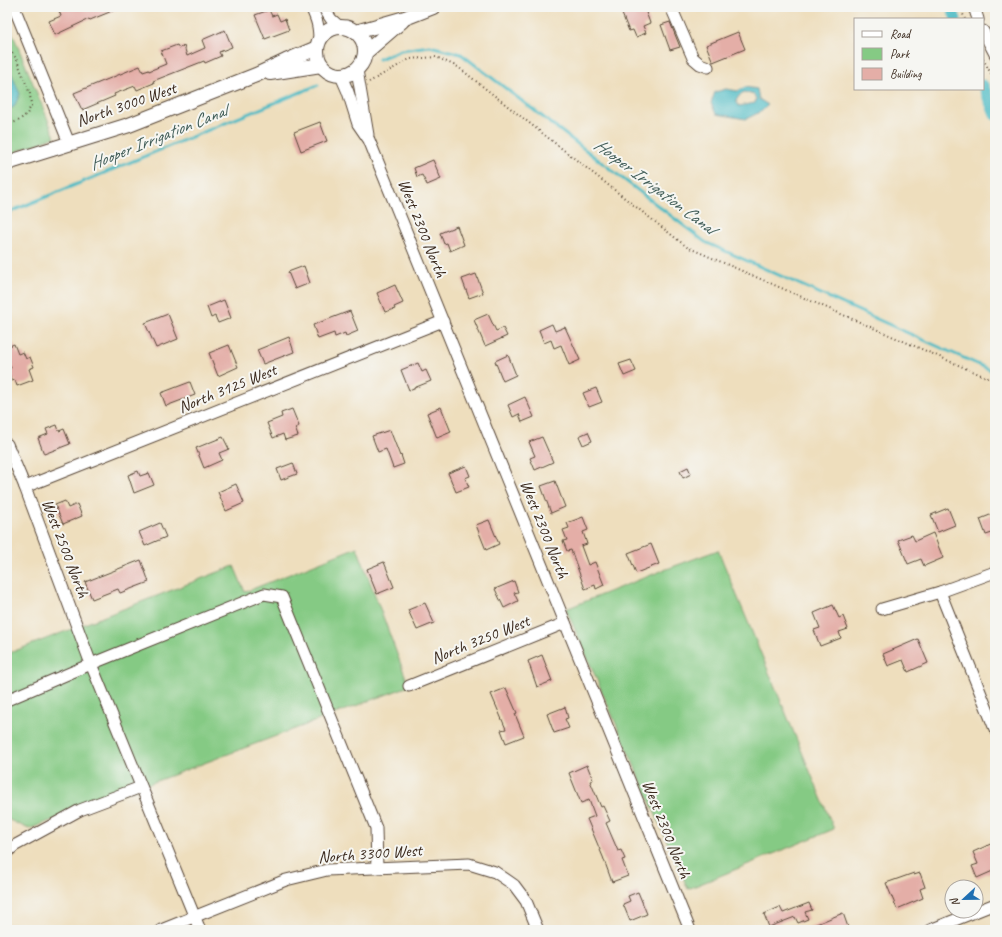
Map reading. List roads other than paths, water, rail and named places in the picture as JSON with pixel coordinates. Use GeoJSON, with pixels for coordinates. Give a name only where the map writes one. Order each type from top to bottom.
{"type":"FeatureCollection","features":[{"type":"Feature","properties":{"kind":"main road"},"geometry":{"type":"LineString","coordinates":[[356,32],[405,18],[433,7]]}},
{"type":"Feature","properties":{"kind":"main road"},"geometry":{"type":"LineString","coordinates":[[366,52],[405,18]]}},
{"type":"Feature","properties":{"kind":"main road"},"geometry":{"type":"LineString","coordinates":[[340,27],[348,28],[356,32],[362,38],[366,52],[362,65],[357,70],[348,75],[341,76],[327,71],[321,65],[319,60],[318,45],[324,35],[330,30],[340,27]]}},
{"type":"Feature","properties":{"kind":"main road","name":"North 3000 West"},"geometry":{"type":"LineString","coordinates":[[7,163],[129,125],[256,75],[318,45]]}},
{"type":"Feature","properties":{"kind":"main road","name":"North 3000 West"},"geometry":{"type":"LineString","coordinates":[[256,75],[321,65]]}},
{"type":"Feature","properties":{"kind":"street"},"geometry":{"type":"LineString","coordinates":[[14,7],[69,144]]}},
{"type":"Feature","properties":{"kind":"street"},"geometry":{"type":"LineString","coordinates":[[311,7],[317,20],[319,30],[318,45]]}},
{"type":"Feature","properties":{"kind":"street"},"geometry":{"type":"LineString","coordinates":[[323,7],[331,19],[340,27]]}},
{"type":"Feature","properties":{"kind":"street"},"geometry":{"type":"LineString","coordinates":[[671,7],[693,58],[700,64],[708,67]]}},
{"type":"Feature","properties":{"kind":"street"},"geometry":{"type":"LineString","coordinates":[[974,7],[978,18]]}},
{"type":"Feature","properties":{"kind":"street"},"geometry":{"type":"LineString","coordinates":[[984,33],[995,54]]}},
{"type":"Feature","properties":{"kind":"street","name":"West 2300 North"},"geometry":{"type":"LineString","coordinates":[[357,70],[369,140]]}},
{"type":"Feature","properties":{"kind":"street","name":"West 2300 North"},"geometry":{"type":"LineString","coordinates":[[341,76],[348,92],[358,124],[369,140],[690,930]]}},
{"type":"Feature","properties":{"kind":"street","name":"North 3125 West"},"geometry":{"type":"LineString","coordinates":[[25,487],[443,321]]}},
{"type":"Feature","properties":{"kind":"street","name":"West 2500 North"},"geometry":{"type":"LineString","coordinates":[[7,444],[25,487],[91,664],[200,930]]}},
{"type":"Feature","properties":{"kind":"street"},"geometry":{"type":"LineString","coordinates":[[882,609],[940,592],[995,572]]}},
{"type":"Feature","properties":{"kind":"street"},"geometry":{"type":"LineString","coordinates":[[940,592],[995,729]]}},
{"type":"Feature","properties":{"kind":"street"},"geometry":{"type":"LineString","coordinates":[[7,700],[91,664],[264,594],[282,597],[376,828],[377,868]]}},
{"type":"Feature","properties":{"kind":"street","name":"North 3250 West"},"geometry":{"type":"LineString","coordinates":[[409,686],[565,623]]}},
{"type":"Feature","properties":{"kind":"street"},"geometry":{"type":"LineString","coordinates":[[7,852],[14,846],[80,810],[141,787]]}},
{"type":"Feature","properties":{"kind":"street","name":"North 3300 West"},"geometry":{"type":"LineString","coordinates":[[161,930],[286,880],[327,870],[469,864],[495,872],[514,885],[526,900],[538,930]]}},
{"type":"Feature","properties":{"kind":"street"},"geometry":{"type":"LineString","coordinates":[[930,930],[995,904]]}},
{"type":"Feature","properties":{"kind":"water"},"geometry":{"type":"Polygon","coordinates":[[[7,63],[20,94],[14,107],[7,110],[7,63]]]}},
{"type":"Feature","properties":{"kind":"water"},"geometry":{"type":"Polygon","coordinates":[[[745,87],[757,89],[759,99],[768,105],[762,111],[746,119],[716,114],[711,103],[715,92],[726,89],[738,91],[745,87]],[[744,92],[736,101],[739,106],[755,103],[756,99],[754,95],[744,92]]]}},
{"type":"Feature","properties":{"kind":"waterway"},"geometry":{"type":"LineString","coordinates":[[951,7],[956,18]]}},
{"type":"Feature","properties":{"kind":"waterway","name":"Hooper Irrigation Canal"},"geometry":{"type":"LineString","coordinates":[[379,59],[401,50],[430,46],[461,54],[705,242],[995,372]]}},
{"type":"Feature","properties":{"kind":"waterway","name":"Hooper Irrigation Canal"},"geometry":{"type":"LineString","coordinates":[[7,213],[318,85]]}},
{"type":"Feature","properties":{"kind":"waterway"},"geometry":{"type":"LineString","coordinates":[[984,88],[995,115]]}}]}
